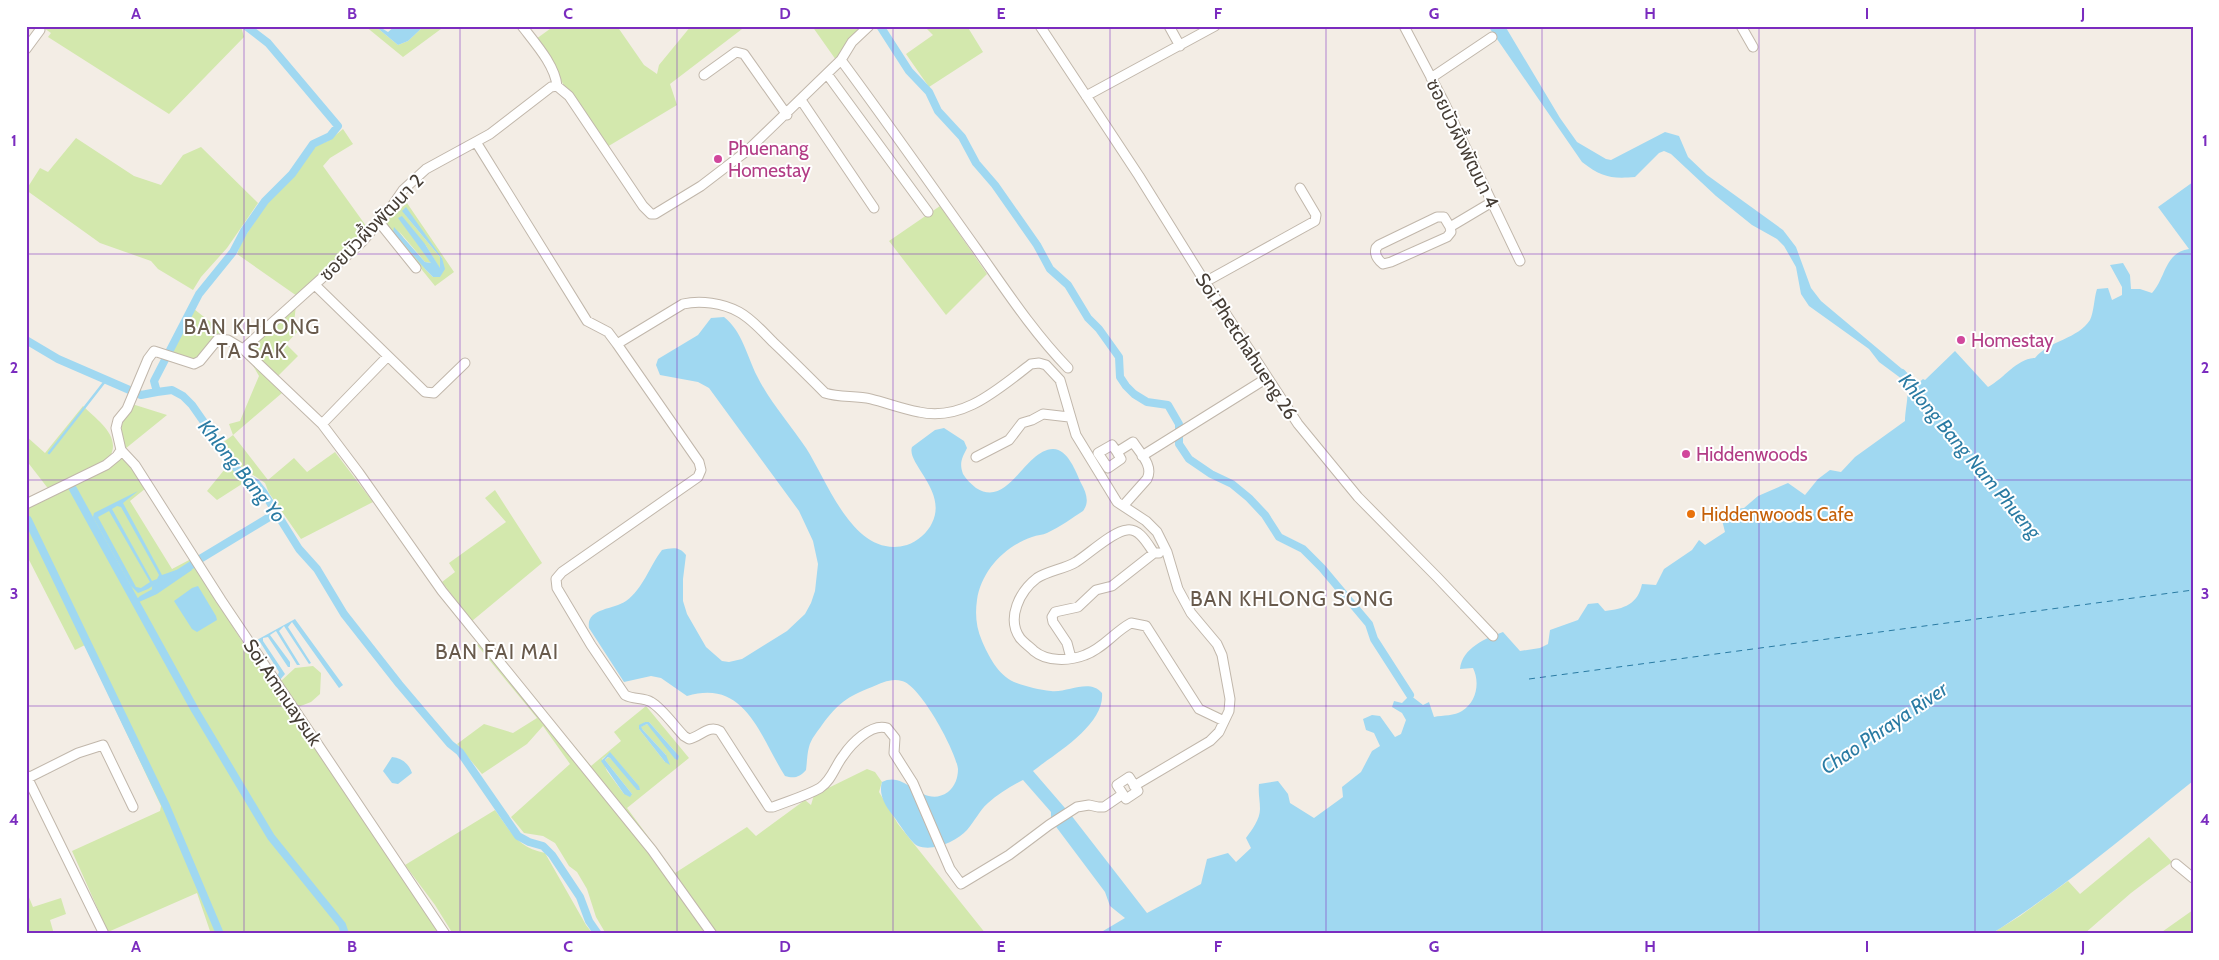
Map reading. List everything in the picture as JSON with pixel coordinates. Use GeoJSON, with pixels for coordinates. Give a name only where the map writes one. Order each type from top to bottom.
{"type":"FeatureCollection","features":[{"type":"Feature","properties":{"kind":"street"},"geometry":{"type":"LineString","coordinates":[[522,26],[557,77],[557,86],[568,96],[643,206],[651,214],[655,214],[700,186],[748,150],[841,60],[852,42],[869,26]]}},
{"type":"Feature","properties":{"kind":"street","name":"Soi Phetchahueng 26"},"geometry":{"type":"LineString","coordinates":[[1040,26],[1298,424],[1358,497],[1437,576],[1493,636]]}},
{"type":"Feature","properties":{"kind":"street"},"geometry":{"type":"LineString","coordinates":[[1169,26],[1180,46]]}},
{"type":"Feature","properties":{"kind":"street"},"geometry":{"type":"LineString","coordinates":[[1086,96],[1215,26]]}},
{"type":"Feature","properties":{"kind":"street","name":"ซอยบัวผึ้งพัฒนา 4"},"geometry":{"type":"LineString","coordinates":[[1404,26],[1520,261]]}},
{"type":"Feature","properties":{"kind":"street"},"geometry":{"type":"LineString","coordinates":[[1741,26],[1753,46]]}},
{"type":"Feature","properties":{"kind":"street"},"geometry":{"type":"LineString","coordinates":[[26,50],[40,30]]}},
{"type":"Feature","properties":{"kind":"street"},"geometry":{"type":"LineString","coordinates":[[1431,78],[1492,37]]}},
{"type":"Feature","properties":{"kind":"street"},"geometry":{"type":"LineString","coordinates":[[704,74],[736,52],[744,54],[786,115]]}},
{"type":"Feature","properties":{"kind":"street"},"geometry":{"type":"LineString","coordinates":[[841,60],[900,139],[1024,316],[1053,353],[1068,368]]}},
{"type":"Feature","properties":{"kind":"street"},"geometry":{"type":"LineString","coordinates":[[827,74],[928,212]]}},
{"type":"Feature","properties":{"kind":"street","name":"ซอยบัวผึ้งพัฒนา 2"},"geometry":{"type":"LineString","coordinates":[[243,349],[362,242],[403,190],[426,170],[508,122],[543,91],[557,86]]}},
{"type":"Feature","properties":{"kind":"street"},"geometry":{"type":"LineString","coordinates":[[801,100],[874,208]]}},
{"type":"Feature","properties":{"kind":"street"},"geometry":{"type":"LineString","coordinates":[[476,142],[587,321],[608,332],[699,462],[701,470],[698,477],[562,572],[556,579],[557,588],[591,645],[625,695],[632,699],[643,698],[653,703],[684,736],[694,738],[716,728],[720,731],[769,807],[821,787],[834,773],[842,756],[856,741],[878,727],[887,728],[893,734],[894,753],[913,783],[952,872],[961,884],[1009,855],[1077,807],[1090,805],[1104,806],[1123,794],[1117,785],[1129,777],[1134,786],[1210,741],[1219,732],[1228,711],[1230,699],[1222,655],[1217,644],[1192,613],[1178,589],[1167,552],[1157,532],[1146,521],[1117,502],[1076,435],[1069,417],[1060,380],[1046,365],[1039,363],[1031,364],[978,403],[952,413],[920,413],[857,396],[834,396],[825,393],[754,324],[739,312],[705,302],[683,304],[617,344]]}},
{"type":"Feature","properties":{"kind":"street"},"geometry":{"type":"LineString","coordinates":[[1205,282],[1315,221],[1316,215],[1300,188]]}},
{"type":"Feature","properties":{"kind":"street"},"geometry":{"type":"LineString","coordinates":[[1450,227],[1492,202]]}},
{"type":"Feature","properties":{"kind":"street"},"geometry":{"type":"LineString","coordinates":[[1437,217],[1444,217],[1450,227],[1451,232],[1448,237],[1391,262],[1383,264],[1378,261],[1376,248],[1380,245],[1437,217]]}},
{"type":"Feature","properties":{"kind":"street"},"geometry":{"type":"LineString","coordinates":[[379,222],[416,268]]}},
{"type":"Feature","properties":{"kind":"street"},"geometry":{"type":"LineString","coordinates":[[315,285],[424,392],[434,393],[465,363]]}},
{"type":"Feature","properties":{"kind":"street"},"geometry":{"type":"LineString","coordinates":[[26,504],[106,465],[118,456],[121,450],[116,428],[118,420],[132,398],[148,359],[154,351],[163,352],[194,364],[200,361],[218,339],[228,340],[243,349],[322,424],[442,591],[652,850],[712,934]]}},
{"type":"Feature","properties":{"kind":"street"},"geometry":{"type":"LineString","coordinates":[[322,424],[388,356]]}},
{"type":"Feature","properties":{"kind":"street"},"geometry":{"type":"LineString","coordinates":[[1142,456],[1267,378]]}},
{"type":"Feature","properties":{"kind":"street"},"geometry":{"type":"LineString","coordinates":[[976,457],[1009,440],[1022,423],[1043,414],[1069,417]]}},
{"type":"Feature","properties":{"kind":"street"},"geometry":{"type":"LineString","coordinates":[[1117,452],[1133,442],[1149,467],[1150,473],[1123,506]]}},
{"type":"Feature","properties":{"kind":"street","name":"Soi Amnuaysuk"},"geometry":{"type":"LineString","coordinates":[[121,450],[135,465],[220,600],[445,934]]}},
{"type":"Feature","properties":{"kind":"street"},"geometry":{"type":"LineString","coordinates":[[1154,554],[1142,536],[1134,530],[1126,530],[1074,563],[1038,578],[1018,601],[1014,617],[1015,626],[1020,638],[1037,653],[1060,660],[1083,656],[1100,648],[1124,626],[1131,623],[1146,626],[1200,709],[1224,721]]}},
{"type":"Feature","properties":{"kind":"street"},"geometry":{"type":"LineString","coordinates":[[1071,658],[1067,643],[1053,622],[1052,617],[1055,612],[1078,607],[1096,590],[1112,586],[1154,554],[1167,552]]}},
{"type":"Feature","properties":{"kind":"street"},"geometry":{"type":"LineString","coordinates":[[104,934],[27,776],[78,753],[103,745],[133,807]]}},
{"type":"Feature","properties":{"kind":"street"},"geometry":{"type":"LineString","coordinates":[[2176,864],[2193,878]]}},
{"type":"Feature","properties":{"kind":"green space"},"geometry":{"type":"Polygon","coordinates":[[[41,26],[241,26],[244,37],[169,114],[48,37],[51,33],[41,26]]]}},
{"type":"Feature","properties":{"kind":"green space"},"geometry":{"type":"Polygon","coordinates":[[[365,26],[375,26],[398,45],[408,41],[424,26],[445,26],[403,57],[365,26]]]}},
{"type":"Feature","properties":{"kind":"green space"},"geometry":{"type":"Polygon","coordinates":[[[554,26],[617,26],[644,65],[657,74],[659,65],[691,26],[746,26],[670,84],[677,105],[607,147],[565,87],[536,39],[554,26]]]}},
{"type":"Feature","properties":{"kind":"green space"},"geometry":{"type":"Polygon","coordinates":[[[812,26],[862,26],[836,60],[812,26]]]}},
{"type":"Feature","properties":{"kind":"green space"},"geometry":{"type":"Polygon","coordinates":[[[924,26],[967,26],[983,52],[929,87],[906,54],[933,35],[924,26]]]}},
{"type":"Feature","properties":{"kind":"green space"},"geometry":{"type":"Polygon","coordinates":[[[343,129],[353,144],[330,158],[323,166],[369,230],[297,296],[237,254],[242,241],[271,197],[286,184],[314,146],[328,141],[343,129]]]}},
{"type":"Feature","properties":{"kind":"green space"},"geometry":{"type":"Polygon","coordinates":[[[76,138],[134,176],[161,185],[183,155],[201,147],[258,203],[227,248],[201,277],[193,290],[158,269],[151,261],[100,243],[26,190],[40,168],[48,172],[76,138]]]}},
{"type":"Feature","properties":{"kind":"green space"},"geometry":{"type":"Polygon","coordinates":[[[407,203],[454,272],[435,286],[384,223],[407,203]],[[402,211],[440,257],[440,269],[425,244],[431,263],[425,262],[398,230],[433,277],[440,277],[442,258],[402,211]]]}},
{"type":"Feature","properties":{"kind":"green space"},"geometry":{"type":"Polygon","coordinates":[[[940,206],[987,274],[946,315],[889,241],[940,206]]]}},
{"type":"Feature","properties":{"kind":"green space"},"geometry":{"type":"Polygon","coordinates":[[[297,296],[294,323],[298,331],[286,344],[298,356],[278,376],[289,387],[233,435],[229,424],[240,421],[259,376],[251,362],[242,353],[297,296]]]}},
{"type":"Feature","properties":{"kind":"green space"},"geometry":{"type":"Polygon","coordinates":[[[194,309],[223,332],[195,369],[172,353],[194,309]]]}},
{"type":"Feature","properties":{"kind":"green space"},"geometry":{"type":"Polygon","coordinates":[[[132,404],[167,415],[125,449],[121,431],[132,404]]]}},
{"type":"Feature","properties":{"kind":"green space"},"geometry":{"type":"Polygon","coordinates":[[[83,406],[107,429],[111,436],[113,443],[109,458],[50,491],[26,460],[26,436],[45,453],[83,406]]]}},
{"type":"Feature","properties":{"kind":"green space"},"geometry":{"type":"Polygon","coordinates":[[[233,435],[268,480],[294,458],[307,472],[335,452],[373,502],[301,539],[269,493],[265,483],[240,466],[221,444],[233,435]]]}},
{"type":"Feature","properties":{"kind":"green space"},"geometry":{"type":"Polygon","coordinates":[[[121,458],[125,460],[146,488],[130,501],[172,569],[191,559],[243,643],[441,934],[211,934],[197,893],[108,932],[72,851],[160,811],[161,806],[85,645],[75,650],[26,554],[26,508],[74,486],[121,458]]]}},
{"type":"Feature","properties":{"kind":"green space"},"geometry":{"type":"Polygon","coordinates":[[[229,464],[245,482],[217,500],[207,491],[229,464]]]}},
{"type":"Feature","properties":{"kind":"green space"},"geometry":{"type":"Polygon","coordinates":[[[495,490],[542,563],[472,621],[442,582],[455,572],[449,563],[506,522],[485,498],[495,490]]]}},
{"type":"Feature","properties":{"kind":"green space"},"geometry":{"type":"Polygon","coordinates":[[[485,640],[591,766],[621,741],[614,732],[646,706],[689,758],[627,808],[675,873],[747,827],[756,836],[805,800],[811,805],[814,795],[867,769],[875,772],[882,782],[879,792],[898,824],[986,934],[606,934],[596,917],[587,889],[577,872],[569,866],[555,843],[543,836],[524,833],[511,817],[570,764],[543,726],[527,744],[482,774],[457,744],[484,724],[513,733],[537,718],[477,645],[485,640]],[[645,722],[640,727],[647,724],[679,756],[649,722],[645,722]],[[640,727],[639,729],[665,762],[666,755],[640,727]],[[610,753],[602,759],[607,771],[624,794],[632,794],[605,760],[609,757],[639,786],[610,753]]]}},
{"type":"Feature","properties":{"kind":"green space"},"geometry":{"type":"Polygon","coordinates":[[[313,666],[321,673],[320,694],[311,702],[298,707],[286,696],[281,681],[295,668],[313,666]]]}},
{"type":"Feature","properties":{"kind":"green space"},"geometry":{"type":"Polygon","coordinates":[[[495,810],[510,832],[521,843],[545,853],[593,934],[453,934],[435,905],[405,865],[495,810]]]}},
{"type":"Feature","properties":{"kind":"green space"},"geometry":{"type":"Polygon","coordinates":[[[2149,837],[2172,862],[2131,893],[2084,934],[1991,934],[2020,916],[2068,881],[2080,894],[2149,837]]]}},
{"type":"Feature","properties":{"kind":"green space"},"geometry":{"type":"Polygon","coordinates":[[[26,890],[33,907],[61,898],[66,914],[50,920],[54,934],[26,934],[26,890]]]}},
{"type":"Feature","properties":{"kind":"green space"},"geometry":{"type":"Polygon","coordinates":[[[2193,910],[2193,934],[2159,934],[2193,910]]]}},
{"type":"Feature","properties":{"kind":"water"},"geometry":{"type":"Polygon","coordinates":[[[375,26],[383,26],[383,29],[388,32],[395,26],[424,26],[408,41],[398,45],[375,26]]]}},
{"type":"Feature","properties":{"kind":"water"},"geometry":{"type":"Polygon","coordinates":[[[1488,26],[1505,26],[1560,118],[1577,142],[1606,159],[1611,160],[1665,132],[1679,136],[1688,157],[1707,175],[1783,230],[1796,247],[1811,288],[1821,301],[1914,379],[1906,382],[1879,362],[1869,349],[1809,306],[1801,294],[1796,267],[1784,246],[1777,239],[1752,225],[1716,196],[1671,154],[1664,151],[1659,153],[1635,177],[1619,178],[1607,176],[1595,171],[1582,162],[1488,26]]]}},
{"type":"Feature","properties":{"kind":"water","name":"Chao Phraya River"},"geometry":{"type":"Polygon","coordinates":[[[2193,182],[2193,781],[2044,899],[1991,934],[1098,934],[1125,918],[1110,906],[1105,892],[1051,820],[1051,812],[1023,780],[992,800],[982,809],[963,834],[951,841],[931,848],[918,846],[905,833],[884,801],[881,792],[882,782],[891,779],[907,784],[930,796],[939,796],[948,792],[953,787],[957,779],[958,769],[951,748],[936,720],[918,694],[909,685],[898,680],[887,681],[856,694],[838,706],[828,717],[810,744],[806,770],[797,777],[788,777],[785,776],[759,729],[737,703],[724,695],[707,693],[687,696],[661,678],[651,676],[624,682],[589,628],[589,621],[596,613],[621,604],[632,596],[662,550],[675,548],[686,555],[683,601],[687,614],[706,647],[722,661],[729,662],[742,659],[787,631],[805,614],[811,603],[815,591],[818,564],[813,541],[799,511],[709,388],[698,382],[660,375],[656,365],[658,359],[698,335],[711,318],[724,317],[735,329],[744,344],[762,386],[806,448],[834,498],[858,530],[872,541],[888,547],[911,544],[925,533],[932,523],[935,500],[926,479],[915,461],[912,447],[935,430],[944,428],[964,441],[967,448],[961,467],[963,474],[976,488],[988,492],[998,491],[1007,485],[1033,458],[1043,452],[1053,449],[1058,450],[1067,457],[1077,473],[1086,493],[1087,501],[1085,508],[1052,531],[1022,541],[996,561],[983,579],[979,589],[976,605],[977,626],[982,641],[994,664],[1008,679],[1042,690],[1058,691],[1085,686],[1097,689],[1102,693],[1101,705],[1088,727],[1066,747],[1033,771],[1071,815],[1147,913],[1201,884],[1207,859],[1228,853],[1236,862],[1251,848],[1246,838],[1260,813],[1259,784],[1278,781],[1288,794],[1290,803],[1314,818],[1343,797],[1342,787],[1361,772],[1372,751],[1380,746],[1374,733],[1366,730],[1363,719],[1372,715],[1380,716],[1395,737],[1401,734],[1406,720],[1402,713],[1392,707],[1394,701],[1402,703],[1410,695],[1423,705],[1429,702],[1434,717],[1456,714],[1467,707],[1476,691],[1475,673],[1473,668],[1460,669],[1465,655],[1482,641],[1503,632],[1520,651],[1540,648],[1548,644],[1550,630],[1578,620],[1588,604],[1598,603],[1605,611],[1624,607],[1634,601],[1642,584],[1656,585],[1664,569],[1692,550],[1699,540],[1705,545],[1725,532],[1722,520],[1733,509],[1744,508],[1758,496],[1788,483],[1805,495],[1818,479],[1830,470],[1841,472],[1855,457],[1905,421],[1907,387],[1916,385],[1923,379],[1925,380],[1955,351],[1988,387],[2016,365],[2035,358],[2048,347],[2071,336],[2090,320],[2097,289],[2108,288],[2112,300],[2122,295],[2122,287],[2110,265],[2123,263],[2130,275],[2131,289],[2140,289],[2152,293],[2175,255],[2189,249],[2158,207],[2193,182]]]}},
{"type":"Feature","properties":{"kind":"water"},"geometry":{"type":"Polygon","coordinates":[[[406,207],[442,258],[445,269],[440,277],[433,277],[393,232],[394,227],[425,262],[431,263],[398,218],[402,216],[425,244],[440,268],[440,257],[402,211],[406,207]]]}},
{"type":"Feature","properties":{"kind":"water"},"geometry":{"type":"Polygon","coordinates":[[[138,491],[123,503],[162,575],[179,569],[148,589],[138,593],[131,586],[93,517],[94,513],[138,491]],[[117,506],[112,509],[152,581],[157,579],[159,575],[121,507],[117,506]],[[109,511],[98,517],[136,587],[141,588],[150,582],[109,511]]]}},
{"type":"Feature","properties":{"kind":"water"},"geometry":{"type":"Polygon","coordinates":[[[190,568],[192,570],[157,594],[139,602],[136,600],[140,596],[190,568]]]}},
{"type":"Feature","properties":{"kind":"water"},"geometry":{"type":"Polygon","coordinates":[[[198,586],[217,620],[197,632],[192,629],[174,601],[198,586]]]}},
{"type":"Feature","properties":{"kind":"water"},"geometry":{"type":"Polygon","coordinates":[[[295,619],[343,685],[339,688],[292,622],[288,627],[311,663],[309,664],[284,626],[279,631],[300,665],[297,665],[276,631],[270,635],[290,662],[290,667],[288,667],[268,637],[263,638],[263,641],[285,674],[279,681],[277,677],[279,672],[260,642],[258,644],[255,641],[295,619]]]}},
{"type":"Feature","properties":{"kind":"water"},"geometry":{"type":"Polygon","coordinates":[[[649,722],[679,756],[678,760],[675,759],[647,724],[641,727],[666,755],[670,765],[665,762],[639,729],[639,725],[649,722]]]}},
{"type":"Feature","properties":{"kind":"water"},"geometry":{"type":"Polygon","coordinates":[[[610,752],[639,786],[640,790],[637,790],[610,758],[608,757],[605,760],[632,794],[630,797],[624,794],[601,761],[610,752]]]}},
{"type":"Feature","properties":{"kind":"water"},"geometry":{"type":"Polygon","coordinates":[[[392,757],[405,762],[412,773],[398,784],[392,783],[383,771],[392,757]]]}},
{"type":"Feature","properties":{"kind":"waterway","name":"Khlong Bang Yo"},"geometry":{"type":"LineString","coordinates":[[246,26],[268,43],[338,126],[330,136],[313,144],[292,174],[265,201],[244,231],[233,252],[199,294],[154,381],[157,392],[172,390],[183,396],[192,405],[236,468],[245,477],[256,483],[299,549],[317,569],[344,614],[399,684],[450,744],[460,752],[518,836],[543,846],[552,855],[580,897],[589,921],[598,934]]}},
{"type":"Feature","properties":{"kind":"waterway"},"geometry":{"type":"LineString","coordinates":[[880,26],[909,71],[929,92],[938,111],[962,137],[976,163],[995,185],[1037,245],[1050,269],[1068,285],[1088,318],[1099,329],[1119,357],[1120,377],[1126,386],[1134,394],[1147,402],[1168,405],[1179,424],[1179,444],[1189,459],[1211,474],[1232,484],[1265,515],[1279,537],[1303,549],[1322,568],[1369,624],[1374,639],[1410,695]]}},
{"type":"Feature","properties":{"kind":"waterway"},"geometry":{"type":"LineString","coordinates":[[26,340],[58,359],[141,395],[157,392]]}},
{"type":"Feature","properties":{"kind":"waterway","name":"Khlong Bang Nam Phueng"},"geometry":{"type":"LineString","coordinates":[[1902,373],[1919,393]]}},
{"type":"Feature","properties":{"kind":"waterway"},"geometry":{"type":"LineString","coordinates":[[49,453],[106,380]]}},
{"type":"Feature","properties":{"kind":"waterway"},"geometry":{"type":"LineString","coordinates":[[73,489],[195,710],[271,837],[342,925],[345,934]]}},
{"type":"Feature","properties":{"kind":"waterway"},"geometry":{"type":"LineString","coordinates":[[200,559],[276,513]]}},
{"type":"Feature","properties":{"kind":"waterway"},"geometry":{"type":"LineString","coordinates":[[28,520],[166,806],[220,934]]}},
{"type":"Feature","properties":{"kind":"waterway"},"geometry":{"type":"LineString","coordinates":[[156,588],[193,564]]}},
{"type":"Feature","properties":{"kind":"ferry route"},"geometry":{"type":"LineString","coordinates":[[1529,679],[2193,590]]}},
{"type":"Feature","properties":{"kind":"place","name":"Phuenang Homestay"},"geometry":{"type":"Point","coordinates":[718,159]}},
{"type":"Feature","properties":{"kind":"place","name":"Homestay"},"geometry":{"type":"Point","coordinates":[1961,340]}},
{"type":"Feature","properties":{"kind":"place","name":"Hiddenwoods"},"geometry":{"type":"Point","coordinates":[1686,454]}},
{"type":"Feature","properties":{"kind":"place","name":"Hiddenwoods Cafe"},"geometry":{"type":"Point","coordinates":[1691,514]}},
{"type":"Feature","properties":{"kind":"district","name":"BAN KHLONG TA SAK"},"geometry":{"type":"Point","coordinates":[252,339]}},
{"type":"Feature","properties":{"kind":"district","name":"BAN KHLONG SONG"},"geometry":{"type":"Point","coordinates":[1292,599]}},
{"type":"Feature","properties":{"kind":"district","name":"BAN FAI MAI"},"geometry":{"type":"Point","coordinates":[497,652]}}]}
